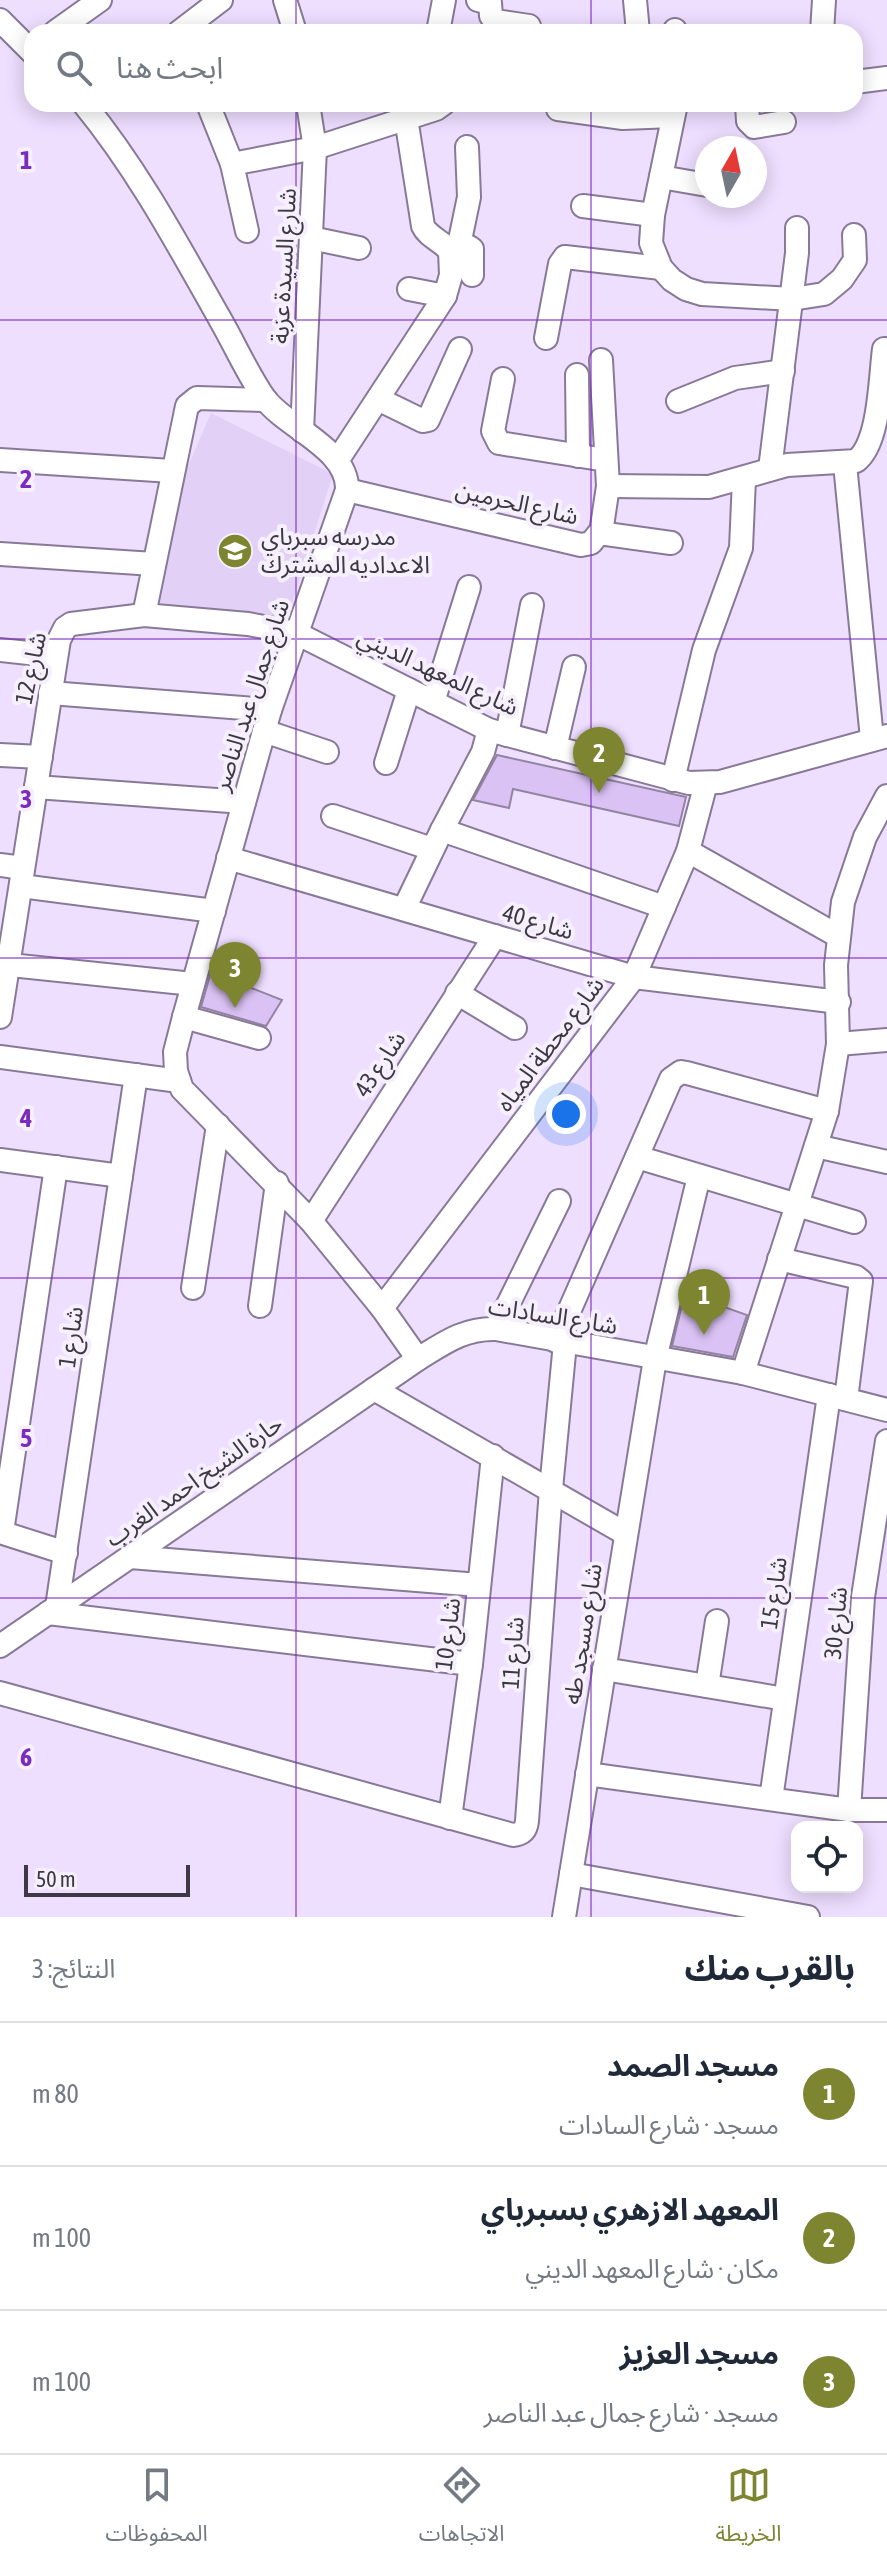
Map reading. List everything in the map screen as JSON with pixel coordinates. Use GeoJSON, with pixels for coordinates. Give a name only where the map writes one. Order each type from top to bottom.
{"type":"FeatureCollection","features":[{"type":"Feature","properties":{"kind":"street"},"geometry":{"type":"LineString","coordinates":[[66,24],[100,0]]}},
{"type":"Feature","properties":{"kind":"street"},"geometry":{"type":"LineString","coordinates":[[190,24],[221,0]]}},
{"type":"Feature","properties":{"kind":"street"},"geometry":{"type":"LineString","coordinates":[[285,0],[292,24]]}},
{"type":"Feature","properties":{"kind":"street"},"geometry":{"type":"LineString","coordinates":[[440,24],[444,0]]}},
{"type":"Feature","properties":{"kind":"street"},"geometry":{"type":"LineString","coordinates":[[478,0],[490,3],[491,16],[495,21],[515,24]]}},
{"type":"Feature","properties":{"kind":"street"},"geometry":{"type":"LineString","coordinates":[[635,0],[637,24]]}},
{"type":"Feature","properties":{"kind":"street"},"geometry":{"type":"LineString","coordinates":[[822,24],[824,0]]}},
{"type":"Feature","properties":{"kind":"street"},"geometry":{"type":"LineString","coordinates":[[0,20],[24,43]]}},
{"type":"Feature","properties":{"kind":"street"},"geometry":{"type":"LineString","coordinates":[[863,83],[886,84]]}},
{"type":"Feature","properties":{"kind":"street"},"geometry":{"type":"LineString","coordinates":[[91,112],[119,147],[148,193],[266,400],[337,461],[346,474],[347,490]]}},
{"type":"Feature","properties":{"kind":"street"},"geometry":{"type":"LineString","coordinates":[[211,112],[232,164],[247,231]]}},
{"type":"Feature","properties":{"kind":"street","name":"شارع السيدة عزبة"},"geometry":{"type":"LineString","coordinates":[[302,431],[315,148],[309,112]]}},
{"type":"Feature","properties":{"kind":"street"},"geometry":{"type":"LineString","coordinates":[[232,164],[315,148],[422,112]]}},
{"type":"Feature","properties":{"kind":"street"},"geometry":{"type":"LineString","coordinates":[[580,112],[623,118],[662,112]]}},
{"type":"Feature","properties":{"kind":"street"},"geometry":{"type":"LineString","coordinates":[[675,112],[653,215],[651,243],[661,268],[679,285],[702,294],[792,299],[824,294],[837,285],[855,260],[854,235]]}},
{"type":"Feature","properties":{"kind":"street"},"geometry":{"type":"LineString","coordinates":[[747,112],[748,121],[754,127],[784,122]]}},
{"type":"Feature","properties":{"kind":"street"},"geometry":{"type":"LineString","coordinates":[[406,118],[424,230],[454,248],[467,245],[474,252],[472,275]]}},
{"type":"Feature","properties":{"kind":"street"},"geometry":{"type":"LineString","coordinates":[[337,461],[445,296],[454,248],[469,197],[467,147]]}},
{"type":"Feature","properties":{"kind":"street"},"geometry":{"type":"LineString","coordinates":[[661,177],[695,183]]}},
{"type":"Feature","properties":{"kind":"street"},"geometry":{"type":"LineString","coordinates":[[583,206],[653,215]]}},
{"type":"Feature","properties":{"kind":"street"},"geometry":{"type":"LineString","coordinates":[[770,469],[792,299],[797,228]]}},
{"type":"Feature","properties":{"kind":"street"},"geometry":{"type":"LineString","coordinates":[[311,238],[359,248]]}},
{"type":"Feature","properties":{"kind":"street"},"geometry":{"type":"LineString","coordinates":[[546,338],[560,264],[565,257],[661,268]]}},
{"type":"Feature","properties":{"kind":"street"},"geometry":{"type":"LineString","coordinates":[[409,289],[445,296]]}},
{"type":"Feature","properties":{"kind":"street"},"geometry":{"type":"LineString","coordinates":[[378,399],[423,421],[428,420],[460,349]]}},
{"type":"Feature","properties":{"kind":"street"},"geometry":{"type":"LineString","coordinates":[[608,486],[709,487],[770,469],[856,461],[880,434],[884,349]]}},
{"type":"Feature","properties":{"kind":"street"},"geometry":{"type":"LineString","coordinates":[[601,360],[608,486],[601,533]]}},
{"type":"Feature","properties":{"kind":"street"},"geometry":{"type":"LineString","coordinates":[[678,401],[735,378],[783,371]]}},
{"type":"Feature","properties":{"kind":"street"},"geometry":{"type":"LineString","coordinates":[[577,375],[578,456]]}},
{"type":"Feature","properties":{"kind":"street"},"geometry":{"type":"LineString","coordinates":[[503,379],[493,431],[499,443],[606,460]]}},
{"type":"Feature","properties":{"kind":"street"},"geometry":{"type":"LineString","coordinates":[[144,615],[184,412],[197,398],[266,400]]}},
{"type":"Feature","properties":{"kind":"street"},"geometry":{"type":"LineString","coordinates":[[0,460],[172,471]]}},
{"type":"Feature","properties":{"kind":"street"},"geometry":{"type":"LineString","coordinates":[[845,464],[880,737]]}},
{"type":"Feature","properties":{"kind":"street"},"geometry":{"type":"LineString","coordinates":[[673,780],[704,650],[741,548],[744,479]]}},
{"type":"Feature","properties":{"kind":"street","name":"شارع الحرمين"},"geometry":{"type":"LineString","coordinates":[[347,490],[584,545],[591,543],[601,533],[671,543]]}},
{"type":"Feature","properties":{"kind":"street","name":"شارع جمال عبد الناصر"},"geometry":{"type":"LineString","coordinates":[[183,1089],[175,1052],[193,984],[267,720],[347,490]]}},
{"type":"Feature","properties":{"kind":"street"},"geometry":{"type":"LineString","coordinates":[[0,554],[154,564]]}},
{"type":"Feature","properties":{"kind":"street"},"geometry":{"type":"LineString","coordinates":[[433,702],[469,587]]}},
{"type":"Feature","properties":{"kind":"street"},"geometry":{"type":"LineString","coordinates":[[404,909],[483,752],[498,732],[532,605]]}},
{"type":"Feature","properties":{"kind":"street","name":"شارع المعهد الديني"},"geometry":{"type":"LineString","coordinates":[[78,623],[144,615],[248,624],[296,633],[498,732],[673,780],[720,782],[880,737]]}},
{"type":"Feature","properties":{"kind":"street","name":"شارع 12"},"geometry":{"type":"LineString","coordinates":[[0,1017],[4,964],[22,877],[60,633],[71,624],[78,623]]}},
{"type":"Feature","properties":{"kind":"street"},"geometry":{"type":"LineString","coordinates":[[0,650],[56,656]]}},
{"type":"Feature","properties":{"kind":"street"},"geometry":{"type":"LineString","coordinates":[[555,748],[574,667]]}},
{"type":"Feature","properties":{"kind":"street"},"geometry":{"type":"LineString","coordinates":[[386,763],[409,690]]}},
{"type":"Feature","properties":{"kind":"street"},"geometry":{"type":"LineString","coordinates":[[50,693],[267,720],[327,752]]}},
{"type":"Feature","properties":{"kind":"street"},"geometry":{"type":"LineString","coordinates":[[0,755],[41,757]]}},
{"type":"Feature","properties":{"kind":"street","name":"شارع محطة المياه"},"geometry":{"type":"LineString","coordinates":[[382,1308],[634,977],[688,851],[706,783]]}},
{"type":"Feature","properties":{"kind":"street"},"geometry":{"type":"LineString","coordinates":[[36,787],[244,802]]}},
{"type":"Feature","properties":{"kind":"street"},"geometry":{"type":"LineString","coordinates":[[743,1373],[827,1111],[838,1044],[836,965],[843,902],[853,869],[883,811]]}},
{"type":"Feature","properties":{"kind":"street"},"geometry":{"type":"LineString","coordinates":[[333,816],[437,839],[664,907]]}},
{"type":"Feature","properties":{"kind":"street"},"geometry":{"type":"LineString","coordinates":[[688,851],[838,936]]}},
{"type":"Feature","properties":{"kind":"street","name":"شارع 40"},"geometry":{"type":"LineString","coordinates":[[228,858],[634,977],[839,1002]]}},
{"type":"Feature","properties":{"kind":"street"},"geometry":{"type":"LineString","coordinates":[[0,865],[22,877],[214,911]]}},
{"type":"Feature","properties":{"kind":"street","name":"شارع 43"},"geometry":{"type":"LineString","coordinates":[[311,1221],[495,936]]}},
{"type":"Feature","properties":{"kind":"street"},"geometry":{"type":"LineString","coordinates":[[4,964],[193,984]]}},
{"type":"Feature","properties":{"kind":"street"},"geometry":{"type":"LineString","coordinates":[[457,993],[515,1028]]}},
{"type":"Feature","properties":{"kind":"street"},"geometry":{"type":"LineString","coordinates":[[184,1017],[259,1038]]}},
{"type":"Feature","properties":{"kind":"street"},"geometry":{"type":"LineString","coordinates":[[838,1044],[887,1040]]}},
{"type":"Feature","properties":{"kind":"street"},"geometry":{"type":"LineString","coordinates":[[0,1057],[136,1075],[183,1089],[311,1221],[382,1308],[418,1359]]}},
{"type":"Feature","properties":{"kind":"street","name":"شارع 11"},"geometry":{"type":"LineString","coordinates":[[450,1818],[513,1835],[524,1831],[527,1821],[560,1342],[671,1079],[681,1072],[687,1073],[827,1111]]}},
{"type":"Feature","properties":{"kind":"street","name":"شارع 1"},"geometry":{"type":"LineString","coordinates":[[53,1610],[66,1553],[136,1075]]}},
{"type":"Feature","properties":{"kind":"street"},"geometry":{"type":"LineString","coordinates":[[193,1288],[218,1125]]}},
{"type":"Feature","properties":{"kind":"street"},"geometry":{"type":"LineString","coordinates":[[816,1146],[887,1162]]}},
{"type":"Feature","properties":{"kind":"street"},"geometry":{"type":"LineString","coordinates":[[637,1157],[854,1222]]}},
{"type":"Feature","properties":{"kind":"street"},"geometry":{"type":"LineString","coordinates":[[0,1160],[121,1176]]}},
{"type":"Feature","properties":{"kind":"street"},"geometry":{"type":"LineString","coordinates":[[56,1167],[1,1532],[66,1553]]}},
{"type":"Feature","properties":{"kind":"street","name":"شارع مسجد طه"},"geometry":{"type":"LineString","coordinates":[[564,1917],[655,1359],[699,1176]]}},
{"type":"Feature","properties":{"kind":"street"},"geometry":{"type":"LineString","coordinates":[[260,1306],[277,1183]]}},
{"type":"Feature","properties":{"kind":"street"},"geometry":{"type":"LineString","coordinates":[[496,1329],[559,1201]]}},
{"type":"Feature","properties":{"kind":"street","name":"شارع 15"},"geometry":{"type":"LineString","coordinates":[[771,1799],[837,1397],[861,1281],[856,1277],[779,1259]]}},
{"type":"Feature","properties":{"kind":"street","name":"شارع السادات"},"geometry":{"type":"LineString","coordinates":[[418,1359],[459,1334],[496,1329],[743,1373],[887,1410]]}},
{"type":"Feature","properties":{"kind":"street","name":"حارة الشيخ احمد الغرب"},"geometry":{"type":"LineString","coordinates":[[0,1646],[10,1631],[53,1610],[418,1359]]}},
{"type":"Feature","properties":{"kind":"street"},"geometry":{"type":"LineString","coordinates":[[374,1389],[626,1534]]}},
{"type":"Feature","properties":{"kind":"street","name":"شارع 30"},"geometry":{"type":"LineString","coordinates":[[849,1810],[863,1597],[887,1441]]}},
{"type":"Feature","properties":{"kind":"street","name":"شارع 10"},"geometry":{"type":"LineString","coordinates":[[450,1818],[471,1664],[493,1456]]}},
{"type":"Feature","properties":{"kind":"street"},"geometry":{"type":"LineString","coordinates":[[130,1557],[479,1585]]}},
{"type":"Feature","properties":{"kind":"street"},"geometry":{"type":"LineString","coordinates":[[53,1610],[471,1664]]}},
{"type":"Feature","properties":{"kind":"street"},"geometry":{"type":"LineString","coordinates":[[707,1686],[717,1621]]}},
{"type":"Feature","properties":{"kind":"street"},"geometry":{"type":"LineString","coordinates":[[604,1669],[785,1699]]}},
{"type":"Feature","properties":{"kind":"street"},"geometry":{"type":"LineString","coordinates":[[0,1693],[450,1818]]}},
{"type":"Feature","properties":{"kind":"street"},"geometry":{"type":"LineString","coordinates":[[587,1774],[849,1810],[887,1810]]}},
{"type":"Feature","properties":{"kind":"street"},"geometry":{"type":"LineString","coordinates":[[571,1874],[695,1907],[808,1917]]}},
{"type":"Feature","properties":{"kind":"shaded area","name":"مدرسه سبرباي الاعداديه المشترك"},"geometry":{"type":"Polygon","coordinates":[[[211,413],[333,474],[286,622],[151,601],[173,501],[211,413]]]}},
{"type":"Feature","properties":{"kind":"building"},"geometry":{"type":"Polygon","coordinates":[[[497,755],[686,797],[679,826],[513,789],[509,808],[473,800],[497,755]]]}},
{"type":"Feature","properties":{"kind":"building"},"geometry":{"type":"Polygon","coordinates":[[[211,972],[282,1000],[266,1026],[201,1007],[211,972]]]}},
{"type":"Feature","properties":{"kind":"building"},"geometry":{"type":"Polygon","coordinates":[[[685,1293],[747,1315],[733,1357],[672,1346],[685,1293]]]}},
{"type":"Feature","properties":{"kind":"place","name":"مدرسه سبرباي الاعداديه المشترك"},"geometry":{"type":"Point","coordinates":[235,551]}},
{"type":"Feature","properties":{"kind":"place","name":"المعهد الازهري بسبرباي"},"geometry":{"type":"Point","coordinates":[599,793]}},
{"type":"Feature","properties":{"kind":"place","name":"مسجد العزيز"},"geometry":{"type":"Point","coordinates":[235,1008]}},
{"type":"Feature","properties":{"kind":"place","name":"مسجد الصمد"},"geometry":{"type":"Point","coordinates":[704,1335]}}]}
